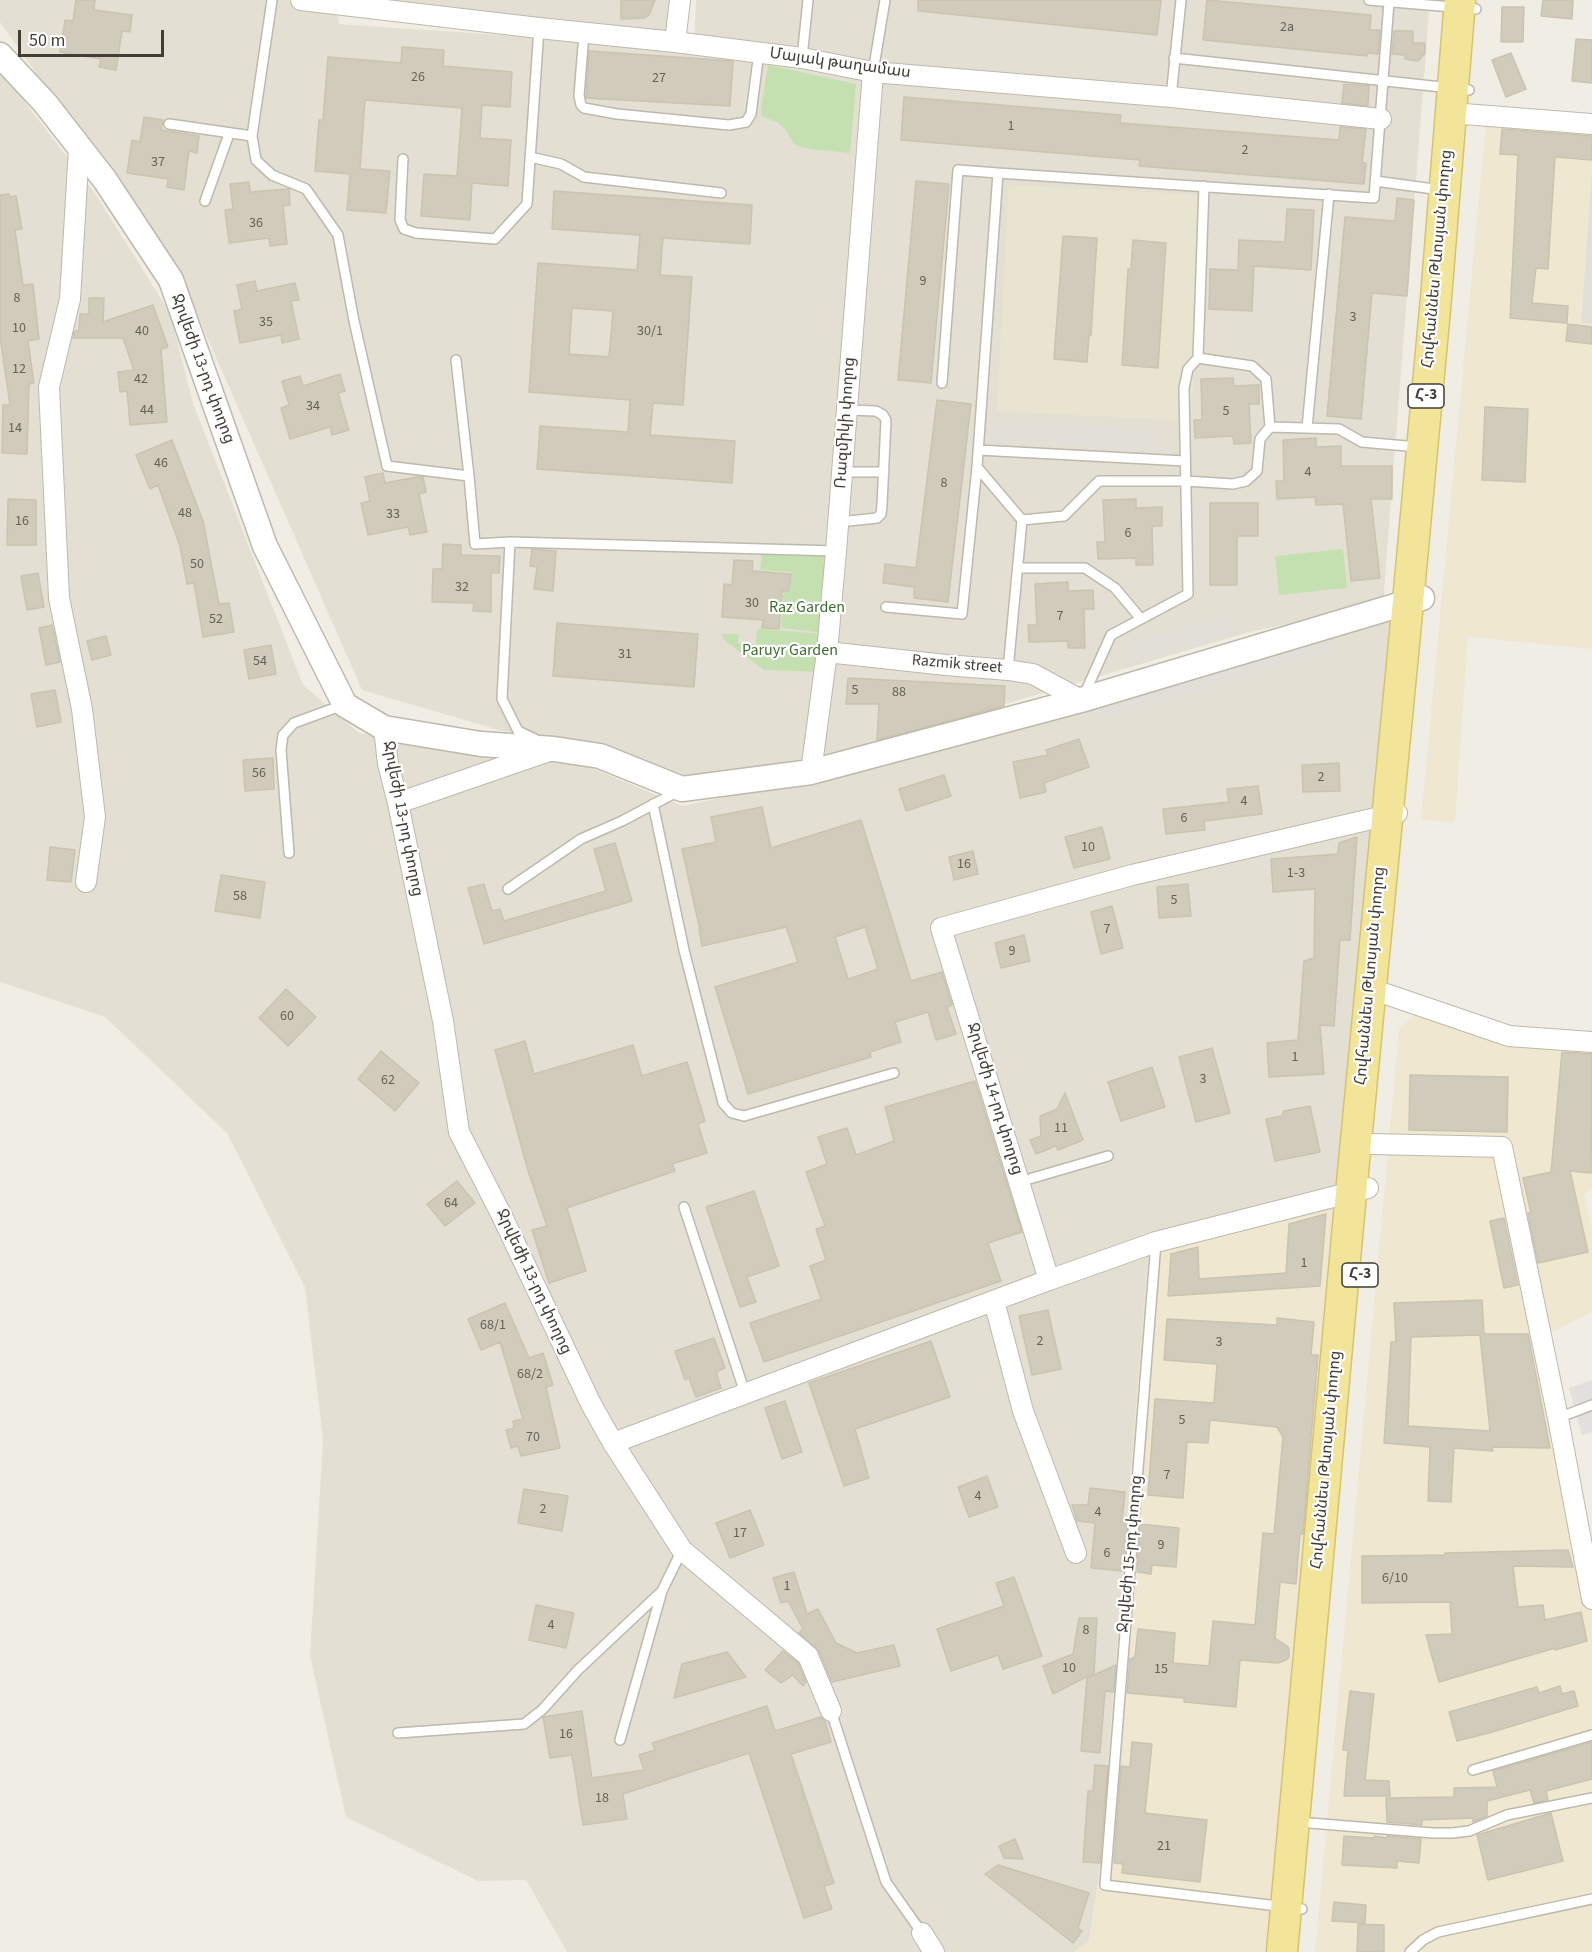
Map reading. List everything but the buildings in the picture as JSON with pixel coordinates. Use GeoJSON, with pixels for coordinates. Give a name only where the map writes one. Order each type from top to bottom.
{"type":"FeatureCollection","features":[{"type":"Feature","properties":{"kind":"main road","name":"Հովհաննես Թևոսյան փողոց"},"geometry":{"type":"LineString","coordinates":[[1298,1952],[1294,1909],[1468,4]]}},
{"type":"Feature","properties":{"kind":"main road","name":"Հովհաննես Թևոսյան փողոց"},"geometry":{"type":"LineString","coordinates":[[1429,448],[1448,191],[1460,101]]}},
{"type":"Feature","properties":{"kind":"main road","name":"Հովհաննես Թևոսյան փողոց"},"geometry":{"type":"LineString","coordinates":[[1282,1952],[1294,1909],[1310,1823],[1359,1191],[1372,1144],[1386,993],[1395,814]]}},
{"type":"Feature","properties":{"kind":"street","name":"Մայակ թաղամաս"},"geometry":{"type":"LineString","coordinates":[[301,0],[340,2],[539,28],[759,52],[873,72],[1171,97],[1381,119]]}},
{"type":"Feature","properties":{"kind":"street"},"geometry":{"type":"LineString","coordinates":[[675,42],[680,0]]}},
{"type":"Feature","properties":{"kind":"street","name":"Ջրվեժի 13-րդ փողոց"},"geometry":{"type":"LineString","coordinates":[[0,56],[45,103],[105,180],[171,280],[265,546],[345,705],[384,728],[388,764],[443,1021],[459,1132],[502,1216],[591,1404],[613,1443],[682,1550],[808,1656],[831,1711]]}},
{"type":"Feature","properties":{"kind":"street","name":"Ռազմիկի փողոց"},"geometry":{"type":"LineString","coordinates":[[811,772],[827,652],[836,551],[873,72]]}},
{"type":"Feature","properties":{"kind":"street"},"geometry":{"type":"LineString","coordinates":[[1460,101],[1592,124]]}},
{"type":"Feature","properties":{"kind":"street"},"geometry":{"type":"LineString","coordinates":[[79,148],[70,299],[49,387],[59,598],[82,709],[95,817],[86,882]]}},
{"type":"Feature","properties":{"kind":"street"},"geometry":{"type":"LineString","coordinates":[[384,728],[481,744],[554,749],[600,756],[682,789],[811,772],[1081,700],[1415,600]]}},
{"type":"Feature","properties":{"kind":"street","name":"Razmik street"},"geometry":{"type":"LineString","coordinates":[[827,652],[1033,674],[1081,700]]}},
{"type":"Feature","properties":{"kind":"street"},"geometry":{"type":"LineString","coordinates":[[398,803],[554,749]]}},
{"type":"Feature","properties":{"kind":"street","name":"Ջրվեժի 14-րդ փողոց"},"geometry":{"type":"LineString","coordinates":[[1049,1280],[941,928],[1132,875],[1395,814]]}},
{"type":"Feature","properties":{"kind":"street"},"geometry":{"type":"LineString","coordinates":[[1386,993],[1509,1036],[1592,1042]]}},
{"type":"Feature","properties":{"kind":"street"},"geometry":{"type":"LineString","coordinates":[[1372,1144],[1502,1146],[1558,1418],[1592,1599]]}},
{"type":"Feature","properties":{"kind":"street"},"geometry":{"type":"LineString","coordinates":[[613,1443],[1156,1242],[1359,1191]]}},
{"type":"Feature","properties":{"kind":"street"},"geometry":{"type":"LineString","coordinates":[[994,1301],[1023,1411],[1076,1553]]}},
{"type":"Feature","properties":{"kind":"street"},"geometry":{"type":"LineString","coordinates":[[921,1933],[934,1952]]}},
{"type":"Feature","properties":{"kind":"lane"},"geometry":{"type":"LineString","coordinates":[[272,0],[252,136],[256,160],[272,175],[306,189],[338,236],[354,321],[387,466],[469,476]]}},
{"type":"Feature","properties":{"kind":"lane"},"geometry":{"type":"LineString","coordinates":[[802,58],[808,0]]}},
{"type":"Feature","properties":{"kind":"lane"},"geometry":{"type":"LineString","coordinates":[[873,72],[885,0]]}},
{"type":"Feature","properties":{"kind":"lane"},"geometry":{"type":"LineString","coordinates":[[1171,97],[1181,0]]}},
{"type":"Feature","properties":{"kind":"lane"},"geometry":{"type":"LineString","coordinates":[[1369,0],[1468,4]]}},
{"type":"Feature","properties":{"kind":"lane"},"geometry":{"type":"LineString","coordinates":[[942,383],[958,170],[1374,198],[1389,2]]}},
{"type":"Feature","properties":{"kind":"lane"},"geometry":{"type":"LineString","coordinates":[[403,159],[400,220],[404,229],[416,233],[495,239],[527,204],[539,28]]}},
{"type":"Feature","properties":{"kind":"lane"},"geometry":{"type":"LineString","coordinates":[[584,33],[579,96],[581,105],[584,108],[617,114],[729,124],[746,122],[751,114],[759,52]]}},
{"type":"Feature","properties":{"kind":"lane"},"geometry":{"type":"LineString","coordinates":[[1174,58],[1382,80],[1460,101]]}},
{"type":"Feature","properties":{"kind":"lane"},"geometry":{"type":"LineString","coordinates":[[169,124],[252,136]]}},
{"type":"Feature","properties":{"kind":"lane"},"geometry":{"type":"LineString","coordinates":[[205,201],[229,134]]}},
{"type":"Feature","properties":{"kind":"lane"},"geometry":{"type":"LineString","coordinates":[[530,157],[561,164],[584,177],[721,193]]}},
{"type":"Feature","properties":{"kind":"lane"},"geometry":{"type":"LineString","coordinates":[[886,607],[962,614],[977,467],[998,173]]}},
{"type":"Feature","properties":{"kind":"lane"},"geometry":{"type":"LineString","coordinates":[[1375,182],[1448,191]]}},
{"type":"Feature","properties":{"kind":"lane"},"geometry":{"type":"LineString","coordinates":[[1081,700],[1111,635],[1188,594],[1184,388],[1188,369],[1198,358],[1204,186]]}},
{"type":"Feature","properties":{"kind":"lane"},"geometry":{"type":"LineString","coordinates":[[1307,428],[1329,194]]}},
{"type":"Feature","properties":{"kind":"lane"},"geometry":{"type":"LineString","coordinates":[[1022,520],[1064,516],[1099,481],[1186,481],[1233,484],[1246,481],[1257,471],[1260,439],[1270,427],[1266,379],[1252,366],[1198,358]]}},
{"type":"Feature","properties":{"kind":"lane"},"geometry":{"type":"LineString","coordinates":[[456,360],[475,544],[510,542],[836,551]]}},
{"type":"Feature","properties":{"kind":"lane"},"geometry":{"type":"LineString","coordinates":[[838,522],[877,518],[881,514],[886,420],[876,411],[847,410]]}},
{"type":"Feature","properties":{"kind":"lane"},"geometry":{"type":"LineString","coordinates":[[1270,427],[1339,429],[1362,442],[1429,448]]}},
{"type":"Feature","properties":{"kind":"lane"},"geometry":{"type":"LineString","coordinates":[[978,450],[1185,461]]}},
{"type":"Feature","properties":{"kind":"lane"},"geometry":{"type":"LineString","coordinates":[[977,467],[1022,520],[1008,670]]}},
{"type":"Feature","properties":{"kind":"lane"},"geometry":{"type":"LineString","coordinates":[[842,472],[884,472]]}},
{"type":"Feature","properties":{"kind":"lane"},"geometry":{"type":"LineString","coordinates":[[510,542],[502,699],[518,731],[554,749]]}},
{"type":"Feature","properties":{"kind":"lane"},"geometry":{"type":"LineString","coordinates":[[1017,568],[1085,568],[1115,588],[1141,619]]}},
{"type":"Feature","properties":{"kind":"lane"},"geometry":{"type":"LineString","coordinates":[[289,853],[281,750],[283,735],[294,723],[345,705]]}},
{"type":"Feature","properties":{"kind":"lane"},"geometry":{"type":"LineString","coordinates":[[508,889],[581,839],[622,821],[682,789]]}},
{"type":"Feature","properties":{"kind":"lane"},"geometry":{"type":"LineString","coordinates":[[653,804],[684,950],[723,1103],[732,1113],[744,1116],[894,1073]]}},
{"type":"Feature","properties":{"kind":"lane"},"geometry":{"type":"LineString","coordinates":[[1019,1182],[1108,1156]]}},
{"type":"Feature","properties":{"kind":"lane"},"geometry":{"type":"LineString","coordinates":[[684,1207],[745,1393]]}},
{"type":"Feature","properties":{"kind":"lane","name":"Ջրվեժի 15-րդ փողոց"},"geometry":{"type":"LineString","coordinates":[[1156,1242],[1105,1885],[1294,1909]]}},
{"type":"Feature","properties":{"kind":"lane"},"geometry":{"type":"LineString","coordinates":[[1558,1418],[1592,1406]]}},
{"type":"Feature","properties":{"kind":"lane"},"geometry":{"type":"LineString","coordinates":[[620,1740],[662,1591],[682,1550]]}},
{"type":"Feature","properties":{"kind":"lane"},"geometry":{"type":"LineString","coordinates":[[398,1733],[524,1724],[542,1710],[578,1670],[662,1591]]}},
{"type":"Feature","properties":{"kind":"lane"},"geometry":{"type":"LineString","coordinates":[[831,1711],[885,1882],[921,1933]]}},
{"type":"Feature","properties":{"kind":"lane"},"geometry":{"type":"LineString","coordinates":[[1473,1770],[1592,1734]]}},
{"type":"Feature","properties":{"kind":"lane"},"geometry":{"type":"LineString","coordinates":[[1310,1823],[1452,1833],[1469,1831],[1507,1815],[1592,1798]]}},
{"type":"Feature","properties":{"kind":"lane"},"geometry":{"type":"LineString","coordinates":[[1410,1952],[1423,1940],[1438,1932],[1592,1899]]}},
{"type":"Feature","properties":{"kind":"shaded area"},"geometry":{"type":"Polygon","coordinates":[[[0,0],[336,0],[339,24],[694,48],[696,0],[1430,0],[1383,603],[1246,633],[680,800],[516,733],[362,690],[182,280],[0,22],[0,0]]]}},
{"type":"Feature","properties":{"kind":"shaded area"},"geometry":{"type":"Polygon","coordinates":[[[344,0],[673,0],[670,34],[344,0]]]}},
{"type":"Feature","properties":{"kind":"shaded area"},"geometry":{"type":"Polygon","coordinates":[[[0,64],[14,88],[94,192],[170,313],[193,403],[303,685],[359,733],[592,768],[682,806],[811,779],[1403,610],[1340,1208],[1098,1883],[1089,1941],[1074,1952],[567,1952],[526,1880],[478,1881],[346,1817],[310,1656],[323,1440],[305,1287],[227,1133],[105,1017],[0,982],[0,64]]]}},
{"type":"Feature","properties":{"kind":"shaded area"},"geometry":{"type":"Polygon","coordinates":[[[1486,121],[1592,129],[1592,168],[1581,323],[1592,324],[1592,649],[1468,637],[1455,822],[1421,820],[1486,121]]]}},
{"type":"Feature","properties":{"kind":"shaded area"},"geometry":{"type":"Polygon","coordinates":[[[1592,168],[1592,324],[1581,323],[1592,168]]]}},
{"type":"Feature","properties":{"kind":"shaded area"},"geometry":{"type":"Polygon","coordinates":[[[1009,185],[1203,195],[1191,421],[997,411],[1009,185]]]}},
{"type":"Feature","properties":{"kind":"shaded area"},"geometry":{"type":"Polygon","coordinates":[[[992,421],[1155,429],[1154,450],[991,442],[992,421]]]}},
{"type":"Feature","properties":{"kind":"shaded area"},"geometry":{"type":"Polygon","coordinates":[[[1229,614],[1235,633],[1131,663],[1126,644],[1229,614]]]}},
{"type":"Feature","properties":{"kind":"shaded area"},"geometry":{"type":"Polygon","coordinates":[[[1331,638],[1335,651],[1099,722],[1095,709],[1331,638]]]}},
{"type":"Feature","properties":{"kind":"shaded area"},"geometry":{"type":"Polygon","coordinates":[[[1418,1011],[1592,1049],[1592,1189],[1584,1195],[1592,1228],[1592,1312],[1549,1334],[1592,1574],[1592,1952],[1315,1952],[1399,1029],[1418,1011]]]}},
{"type":"Feature","properties":{"kind":"shaded area"},"geometry":{"type":"Polygon","coordinates":[[[1340,1208],[1272,1952],[1074,1952],[1089,1941],[1098,1883],[1148,1252],[1340,1208]]]}},
{"type":"Feature","properties":{"kind":"shaded area"},"geometry":{"type":"Polygon","coordinates":[[[1592,1380],[1592,1432],[1582,1435],[1569,1388],[1592,1380]]]}},
{"type":"Feature","properties":{"kind":"green space"},"geometry":{"type":"Polygon","coordinates":[[[768,65],[856,84],[850,153],[795,145],[785,129],[777,122],[761,116],[768,65]]]}},
{"type":"Feature","properties":{"kind":"green space"},"geometry":{"type":"Polygon","coordinates":[[[1343,549],[1347,588],[1279,595],[1275,556],[1343,549]]]}},
{"type":"Feature","properties":{"kind":"green space","name":"Raz Garden"},"geometry":{"type":"Polygon","coordinates":[[[762,551],[834,553],[827,633],[781,628],[783,592],[790,592],[792,572],[760,570],[762,551]]]}},
{"type":"Feature","properties":{"kind":"green space","name":"Paruyr Garden"},"geometry":{"type":"Polygon","coordinates":[[[757,629],[826,634],[822,672],[764,670],[723,639],[722,634],[739,634],[738,643],[756,644],[757,629]]]}}]}
